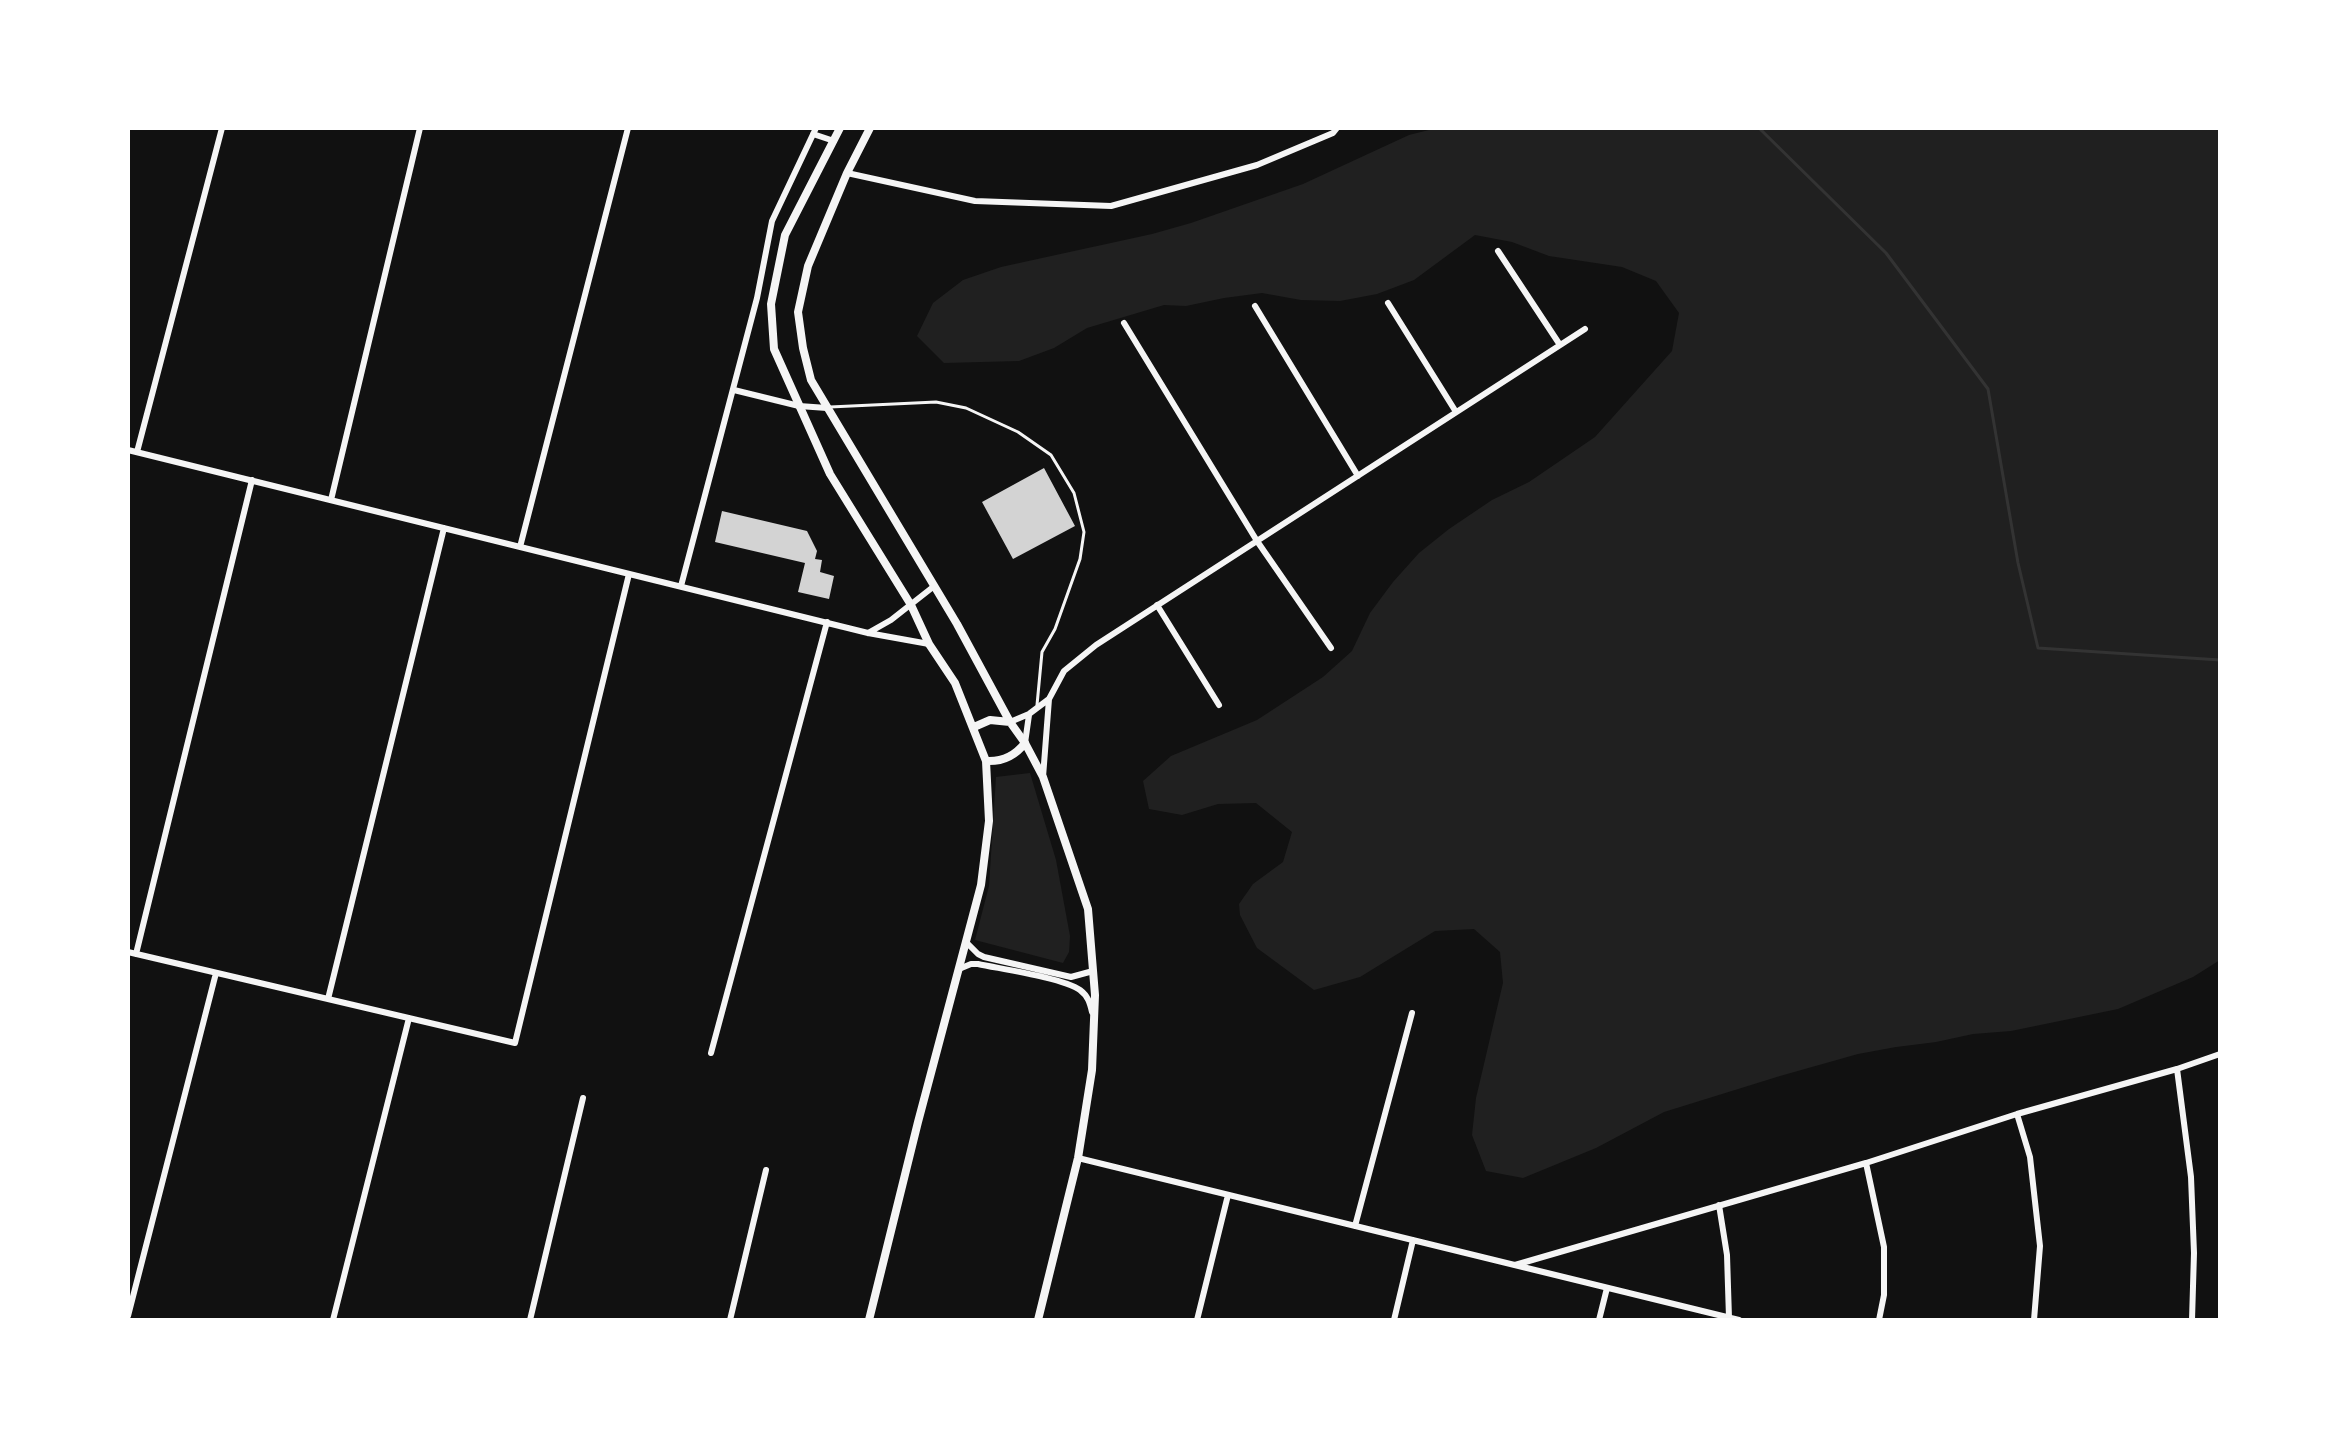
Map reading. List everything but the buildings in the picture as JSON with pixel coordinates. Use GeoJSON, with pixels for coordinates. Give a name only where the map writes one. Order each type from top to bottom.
{"type":"FeatureCollection","features":[{"type":"Feature","properties":{"kind":"street"},"geometry":{"type":"LineString","coordinates":[[137,452],[222,128]]}},
{"type":"Feature","properties":{"kind":"street"},"geometry":{"type":"LineString","coordinates":[[331,500],[420,128]]}},
{"type":"Feature","properties":{"kind":"street"},"geometry":{"type":"LineString","coordinates":[[520,547],[628,128]]}},
{"type":"Feature","properties":{"kind":"street"},"geometry":{"type":"LineString","coordinates":[[840,128],[785,235],[771,304],[774,349],[830,474],[955,683],[986,761],[989,821],[981,885],[869,1320]]}},
{"type":"Feature","properties":{"kind":"street"},"geometry":{"type":"LineString","coordinates":[[870,128],[847,173],[808,266],[798,312],[811,380],[957,624],[1043,777],[1088,909],[1093,971],[1092,1070],[1078,1158],[1038,1320]]}},
{"type":"Feature","properties":{"kind":"street"},"geometry":{"type":"LineString","coordinates":[[847,173],[975,201],[1111,206],[1257,165],[1333,133],[1337,128]]}},
{"type":"Feature","properties":{"kind":"street"},"geometry":{"type":"LineString","coordinates":[[681,586],[757,298],[772,221],[814,131],[834,141]]}},
{"type":"Feature","properties":{"kind":"street"},"geometry":{"type":"LineString","coordinates":[[1498,251],[1560,345]]}},
{"type":"Feature","properties":{"kind":"street"},"geometry":{"type":"LineString","coordinates":[[757,298],[771,304]]}},
{"type":"Feature","properties":{"kind":"street"},"geometry":{"type":"LineString","coordinates":[[1388,303],[1456,412]]}},
{"type":"Feature","properties":{"kind":"street"},"geometry":{"type":"LineString","coordinates":[[1255,306],[1358,476]]}},
{"type":"Feature","properties":{"kind":"street"},"geometry":{"type":"LineString","coordinates":[[1124,323],[1257,541],[1331,648]]}},
{"type":"Feature","properties":{"kind":"street"},"geometry":{"type":"LineString","coordinates":[[974,727],[990,720],[1010,722],[1037,709],[1049,699],[1064,671],[1096,645],[1585,329]]}},
{"type":"Feature","properties":{"kind":"street"},"geometry":{"type":"LineString","coordinates":[[734,390],[799,406],[827,408]]}},
{"type":"Feature","properties":{"kind":"street"},"geometry":{"type":"LineString","coordinates":[[128,450],[868,633],[929,644]]}},
{"type":"Feature","properties":{"kind":"street"},"geometry":{"type":"LineString","coordinates":[[136,954],[252,480]]}},
{"type":"Feature","properties":{"kind":"street"},"geometry":{"type":"LineString","coordinates":[[328,999],[444,528]]}},
{"type":"Feature","properties":{"kind":"street"},"geometry":{"type":"LineString","coordinates":[[128,952],[515,1043],[629,574]]}},
{"type":"Feature","properties":{"kind":"street"},"geometry":{"type":"LineString","coordinates":[[868,633],[933,587]]}},
{"type":"Feature","properties":{"kind":"street"},"geometry":{"type":"LineString","coordinates":[[1157,605],[1219,705]]}},
{"type":"Feature","properties":{"kind":"street"},"geometry":{"type":"LineString","coordinates":[[711,1053],[827,622]]}},
{"type":"Feature","properties":{"kind":"street"},"geometry":{"type":"LineString","coordinates":[[1043,777],[1049,699]]}},
{"type":"Feature","properties":{"kind":"street"},"geometry":{"type":"LineString","coordinates":[[986,761],[1007,758],[1017,752],[1025,743],[1029,714]]}},
{"type":"Feature","properties":{"kind":"street"},"geometry":{"type":"LineString","coordinates":[[966,942],[984,957],[1027,971]]}},
{"type":"Feature","properties":{"kind":"street"},"geometry":{"type":"LineString","coordinates":[[959,969],[978,964],[1054,977],[1075,977],[1093,971]]}},
{"type":"Feature","properties":{"kind":"street"},"geometry":{"type":"LineString","coordinates":[[128,1316],[216,973]]}},
{"type":"Feature","properties":{"kind":"street"},"geometry":{"type":"LineString","coordinates":[[1054,977],[1073,986],[1089,1001],[1094,1019]]}},
{"type":"Feature","properties":{"kind":"street"},"geometry":{"type":"LineString","coordinates":[[1073,986],[1075,977]]}},
{"type":"Feature","properties":{"kind":"street"},"geometry":{"type":"LineString","coordinates":[[1355,1226],[1412,1013]]}},
{"type":"Feature","properties":{"kind":"street"},"geometry":{"type":"LineString","coordinates":[[333,1320],[409,1018]]}},
{"type":"Feature","properties":{"kind":"street"},"geometry":{"type":"LineString","coordinates":[[1515,1265],[1866,1163],[2220,1054]]}},
{"type":"Feature","properties":{"kind":"street"},"geometry":{"type":"LineString","coordinates":[[2177,1069],[2191,1177],[2194,1253],[2192,1320]]}},
{"type":"Feature","properties":{"kind":"street"},"geometry":{"type":"LineString","coordinates":[[530,1320],[583,1098]]}},
{"type":"Feature","properties":{"kind":"street"},"geometry":{"type":"LineString","coordinates":[[2017,1114],[2030,1157],[2040,1246],[2034,1320]]}},
{"type":"Feature","properties":{"kind":"street"},"geometry":{"type":"LineString","coordinates":[[1078,1158],[1739,1320]]}},
{"type":"Feature","properties":{"kind":"street"},"geometry":{"type":"LineString","coordinates":[[1866,1163],[1884,1247],[1884,1295],[1879,1320]]}},
{"type":"Feature","properties":{"kind":"street"},"geometry":{"type":"LineString","coordinates":[[730,1320],[766,1170]]}},
{"type":"Feature","properties":{"kind":"street"},"geometry":{"type":"LineString","coordinates":[[1197,1320],[1228,1195]]}},
{"type":"Feature","properties":{"kind":"street"},"geometry":{"type":"LineString","coordinates":[[1719,1205],[1727,1255],[1729,1318]]}},
{"type":"Feature","properties":{"kind":"street"},"geometry":{"type":"LineString","coordinates":[[1394,1320],[1413,1240]]}},
{"type":"Feature","properties":{"kind":"street"},"geometry":{"type":"LineString","coordinates":[[1599,1320],[1607,1288]]}},
{"type":"Feature","properties":{"kind":"lane"},"geometry":{"type":"LineString","coordinates":[[827,408],[936,402],[966,408],[1018,432],[1051,455],[1074,493],[1084,532],[1080,559],[1055,629],[1042,652],[1037,709]]}},
{"type":"Feature","properties":{"kind":"shaded area"},"geometry":{"type":"Polygon","coordinates":[[[1437,128],[2220,128],[2220,960],[2193,977],[2118,1009],[2011,1031],[1973,1034],[1858,1054],[1664,1112],[1596,1148],[1523,1178],[1486,1171],[1472,1135],[1476,1098],[1503,983],[1500,952],[1474,929],[1435,931],[1360,977],[1314,990],[1257,948],[1240,915],[1239,904],[1253,884],[1283,862],[1292,832],[1256,803],[1218,804],[1182,815],[1149,809],[1143,781],[1171,756],[1257,720],[1323,677],[1352,651],[1370,613],[1419,553],[1492,500],[1529,482],[1595,437],[1672,351],[1679,313],[1656,281],[1622,267],[1549,256],[1512,242],[1475,235],[1414,280],[1377,294],[1340,301],[1301,300],[1262,293],[1186,306],[1164,305],[1087,328],[1054,348],[1019,361],[944,363],[917,336],[933,303],[963,280],[1001,267],[1191,223],[1303,184],[1409,135],[1437,128]]]}},
{"type":"Feature","properties":{"kind":"shaded area"},"geometry":{"type":"Polygon","coordinates":[[[1030,773],[1056,860],[1070,936],[1069,952],[1063,963],[975,940],[989,886],[996,777],[1030,773]]]}},
{"type":"Feature","properties":{"kind":"waterway"},"geometry":{"type":"LineString","coordinates":[[1759,128],[1886,253],[1988,389],[2018,563],[2038,648],[2220,660]]}}]}
